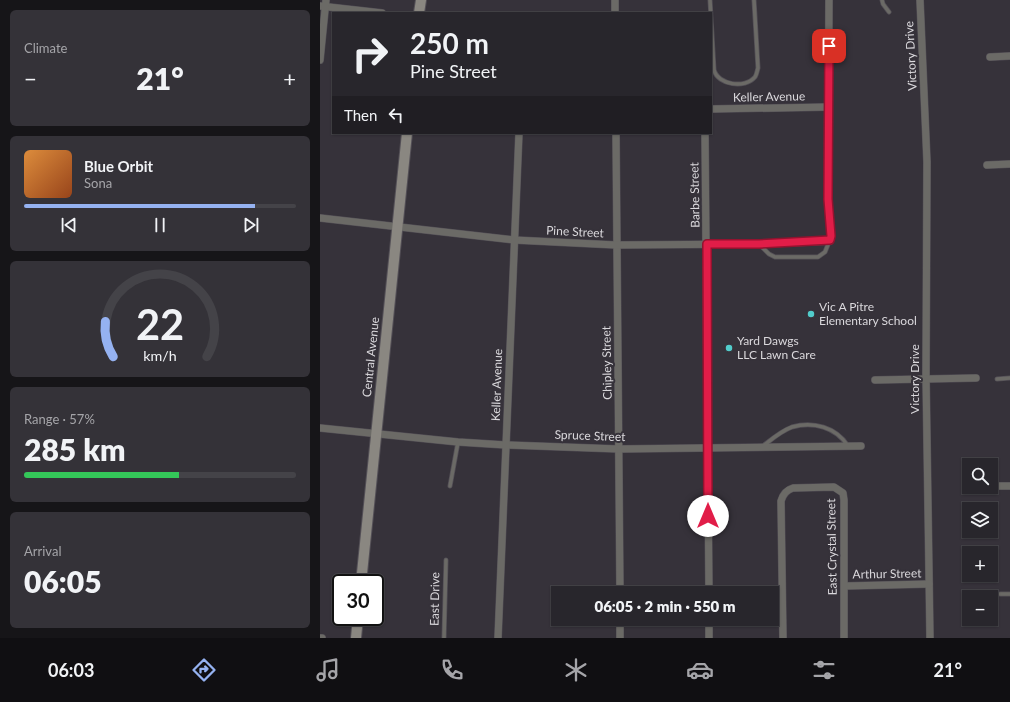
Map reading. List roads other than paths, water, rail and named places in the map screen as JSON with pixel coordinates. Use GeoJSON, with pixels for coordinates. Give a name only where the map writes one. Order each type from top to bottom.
{"type":"FeatureCollection","features":[{"type":"Feature","properties":{"kind":"street"},"geometry":{"type":"LineString","coordinates":[[419,12],[421,0]]}},
{"type":"Feature","properties":{"kind":"street"},"geometry":{"type":"LineString","coordinates":[[615,0],[615,12]]}},
{"type":"Feature","properties":{"kind":"street"},"geometry":{"type":"LineString","coordinates":[[829,0],[828,199],[830,240]]}},
{"type":"Feature","properties":{"kind":"street","name":"Victory Drive"},"geometry":{"type":"LineString","coordinates":[[920,0],[927,162],[926,380],[930,638]]}},
{"type":"Feature","properties":{"kind":"street"},"geometry":{"type":"LineString","coordinates":[[320,60],[324,4],[376,12]]}},
{"type":"Feature","properties":{"kind":"street"},"geometry":{"type":"LineString","coordinates":[[990,57],[1010,56]]}},
{"type":"Feature","properties":{"kind":"street","name":"Keller Avenue"},"geometry":{"type":"LineString","coordinates":[[712,109],[828,107]]}},
{"type":"Feature","properties":{"kind":"street","name":"Central Avenue"},"geometry":{"type":"LineString","coordinates":[[363,574],[407,134]]}},
{"type":"Feature","properties":{"kind":"street","name":"Keller Avenue"},"geometry":{"type":"LineString","coordinates":[[498,638],[519,134]]}},
{"type":"Feature","properties":{"kind":"street","name":"Chipley Street"},"geometry":{"type":"LineString","coordinates":[[616,134],[620,586]]}},
{"type":"Feature","properties":{"kind":"street","name":"Barbe Street"},"geometry":{"type":"LineString","coordinates":[[705,134],[709,586]]}},
{"type":"Feature","properties":{"kind":"street"},"geometry":{"type":"LineString","coordinates":[[987,165],[1010,164]]}},
{"type":"Feature","properties":{"kind":"street","name":"Pine Street"},"geometry":{"type":"LineString","coordinates":[[320,218],[514,240],[616,245],[759,244],[830,240]]}},
{"type":"Feature","properties":{"kind":"street"},"geometry":{"type":"LineString","coordinates":[[875,380],[976,378]]}},
{"type":"Feature","properties":{"kind":"street","name":"Spruce Street"},"geometry":{"type":"LineString","coordinates":[[320,428],[435,438],[458,442],[619,449],[861,446]]}},
{"type":"Feature","properties":{"kind":"street"},"geometry":{"type":"LineString","coordinates":[[999,486],[1010,486]]}},
{"type":"Feature","properties":{"kind":"street","name":"East Crystal Street"},"geometry":{"type":"LineString","coordinates":[[783,638],[781,501],[785,492],[792,488],[834,487],[843,493],[844,638]]}},
{"type":"Feature","properties":{"kind":"street","name":"Arthur Street"},"geometry":{"type":"LineString","coordinates":[[844,586],[929,584]]}},
{"type":"Feature","properties":{"kind":"street"},"geometry":{"type":"LineString","coordinates":[[356,638],[357,626]]}},
{"type":"Feature","properties":{"kind":"street"},"geometry":{"type":"LineString","coordinates":[[620,626],[620,638]]}},
{"type":"Feature","properties":{"kind":"street"},"geometry":{"type":"LineString","coordinates":[[709,626],[709,638]]}},
{"type":"Feature","properties":{"kind":"lane"},"geometry":{"type":"LineString","coordinates":[[710,0],[710,12]]}},
{"type":"Feature","properties":{"kind":"lane"},"geometry":{"type":"LineString","coordinates":[[712,59],[715,75],[721,80],[733,84],[746,82],[753,79],[756,75],[758,68],[754,0]]}},
{"type":"Feature","properties":{"kind":"lane"},"geometry":{"type":"LineString","coordinates":[[882,0],[889,12]]}},
{"type":"Feature","properties":{"kind":"lane"},"geometry":{"type":"LineString","coordinates":[[759,244],[769,254],[775,256],[818,257],[825,252],[830,240]]}},
{"type":"Feature","properties":{"kind":"lane"},"geometry":{"type":"LineString","coordinates":[[996,379],[1010,378]]}},
{"type":"Feature","properties":{"kind":"lane"},"geometry":{"type":"LineString","coordinates":[[762,447],[776,435],[792,428],[806,425],[833,430],[843,438],[848,446]]}},
{"type":"Feature","properties":{"kind":"lane"},"geometry":{"type":"LineString","coordinates":[[450,486],[458,442]]}},
{"type":"Feature","properties":{"kind":"lane","name":"East Drive"},"geometry":{"type":"LineString","coordinates":[[444,638],[446,560]]}},
{"type":"Feature","properties":{"kind":"lane"},"geometry":{"type":"LineString","coordinates":[[1000,594],[1010,594]]}},
{"type":"Feature","properties":{"kind":"place","name":"Vic A Pitre Elementary School"},"geometry":{"type":"Point","coordinates":[811,314]}},
{"type":"Feature","properties":{"kind":"place","name":"Yard Dawgs LLC Lawn Care"},"geometry":{"type":"Point","coordinates":[729,348]}}]}
